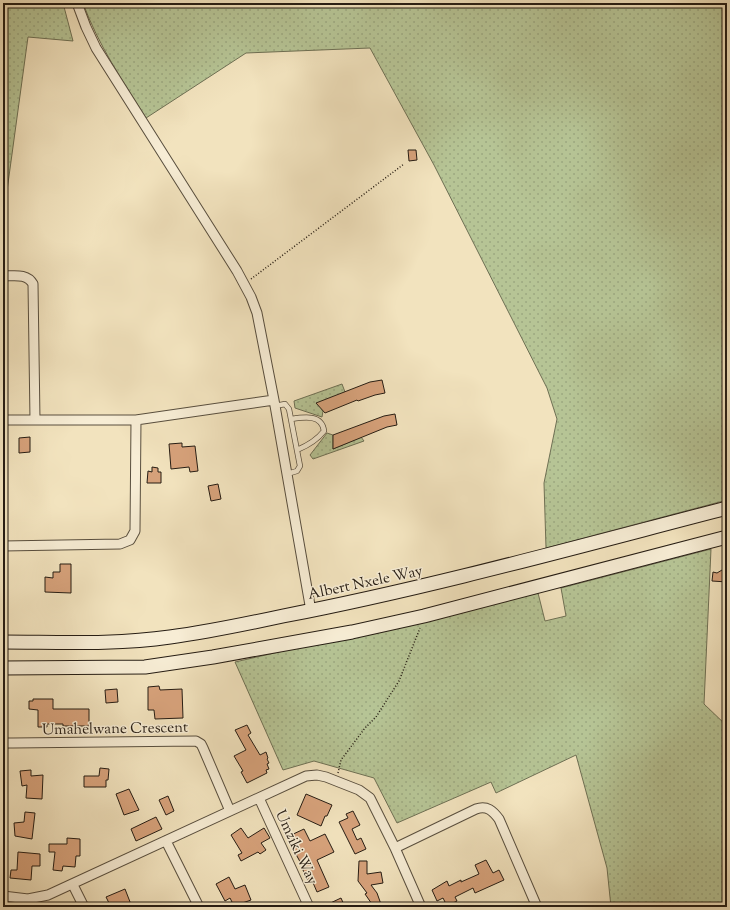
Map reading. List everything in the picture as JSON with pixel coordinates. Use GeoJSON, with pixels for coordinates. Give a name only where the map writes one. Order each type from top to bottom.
{"type":"FeatureCollection","features":[{"type":"Feature","properties":{"kind":"main road","name":"Albert Nxele Way"},"geometry":{"type":"LineString","coordinates":[[3,642],[110,642],[171,637],[311,611],[425,586],[727,508]]}},
{"type":"Feature","properties":{"kind":"main road"},"geometry":{"type":"LineString","coordinates":[[3,668],[145,667],[213,657],[352,632],[424,616],[727,536]]}},
{"type":"Feature","properties":{"kind":"street"},"geometry":{"type":"LineString","coordinates":[[77,3],[96,48],[245,284],[257,313],[275,403],[311,611]]}},
{"type":"Feature","properties":{"kind":"street"},"geometry":{"type":"LineString","coordinates":[[3,276],[27,277],[33,284],[35,420]]}},
{"type":"Feature","properties":{"kind":"street"},"geometry":{"type":"LineString","coordinates":[[3,420],[136,420],[275,403]]}},
{"type":"Feature","properties":{"kind":"street"},"geometry":{"type":"LineString","coordinates":[[3,546],[120,544],[130,540],[135,531],[136,420]]}},
{"type":"Feature","properties":{"kind":"street","name":"Umahelwane Crescent"},"geometry":{"type":"LineString","coordinates":[[3,746],[6,743],[196,741],[201,744],[203,748],[230,811]]}},
{"type":"Feature","properties":{"kind":"street"},"geometry":{"type":"LineString","coordinates":[[3,896],[28,899],[48,895],[73,885],[166,840],[306,776],[317,775],[335,780],[359,790],[370,798],[421,907]]}},
{"type":"Feature","properties":{"kind":"street","name":"Umziki Way"},"geometry":{"type":"LineString","coordinates":[[259,798],[309,907]]}},
{"type":"Feature","properties":{"kind":"street"},"geometry":{"type":"LineString","coordinates":[[394,848],[476,809],[487,808],[495,813],[499,819],[537,907]]}},
{"type":"Feature","properties":{"kind":"street"},"geometry":{"type":"LineString","coordinates":[[166,840],[199,907]]}},
{"type":"Feature","properties":{"kind":"street"},"geometry":{"type":"LineString","coordinates":[[73,885],[84,907]]}},
{"type":"Feature","properties":{"kind":"lane"},"geometry":{"type":"LineString","coordinates":[[275,403],[285,404],[289,409],[300,466],[297,471],[287,474]]}},
{"type":"Feature","properties":{"kind":"lane"},"geometry":{"type":"LineString","coordinates":[[291,419],[303,417],[312,418],[320,420],[323,425],[324,431],[319,437],[311,444],[297,450]]}},
{"type":"Feature","properties":{"kind":"path"},"geometry":{"type":"LineString","coordinates":[[245,284],[404,164]]}},
{"type":"Feature","properties":{"kind":"path"},"geometry":{"type":"LineString","coordinates":[[335,780],[341,760],[365,728],[376,717],[398,681],[424,616]]}},
{"type":"Feature","properties":{"kind":"green space"},"geometry":{"type":"Polygon","coordinates":[[[3,3],[63,3],[73,41],[28,37],[3,220],[3,3]]]}},
{"type":"Feature","properties":{"kind":"green space"},"geometry":{"type":"Polygon","coordinates":[[[83,3],[727,3],[727,500],[546,548],[544,483],[557,419],[547,388],[434,165],[370,48],[246,53],[146,118],[103,48],[83,3]]]}},
{"type":"Feature","properties":{"kind":"green space"},"geometry":{"type":"Polygon","coordinates":[[[342,384],[345,392],[323,411],[322,417],[295,408],[294,401],[342,384]]]}},
{"type":"Feature","properties":{"kind":"green space"},"geometry":{"type":"Polygon","coordinates":[[[327,433],[333,435],[333,449],[361,437],[364,441],[313,459],[310,455],[327,433]]]}},
{"type":"Feature","properties":{"kind":"green space"},"geometry":{"type":"Polygon","coordinates":[[[711,549],[704,704],[727,726],[727,907],[611,907],[607,868],[576,755],[496,793],[491,782],[397,823],[374,778],[314,761],[283,770],[235,662],[538,593],[545,621],[566,616],[561,588],[711,549]]]}},
{"type":"Feature","properties":{"kind":"building"},"geometry":{"type":"Polygon","coordinates":[[[408,150],[416,150],[417,160],[409,161],[408,150]]]}},
{"type":"Feature","properties":{"kind":"building"},"geometry":{"type":"Polygon","coordinates":[[[382,380],[385,393],[358,401],[357,400],[325,413],[316,403],[370,382],[382,380]]]}},
{"type":"Feature","properties":{"kind":"building"},"geometry":{"type":"Polygon","coordinates":[[[395,414],[397,425],[387,427],[333,449],[333,435],[384,416],[395,414]]]}},
{"type":"Feature","properties":{"kind":"building"},"geometry":{"type":"Polygon","coordinates":[[[30,437],[30,452],[19,453],[19,438],[30,437]]]}},
{"type":"Feature","properties":{"kind":"building"},"geometry":{"type":"Polygon","coordinates":[[[182,443],[182,447],[195,446],[198,471],[190,472],[189,467],[171,469],[169,444],[182,443]]]}},
{"type":"Feature","properties":{"kind":"building"},"geometry":{"type":"Polygon","coordinates":[[[152,467],[158,468],[158,472],[161,472],[161,483],[147,483],[148,471],[152,472],[152,467]]]}},
{"type":"Feature","properties":{"kind":"building"},"geometry":{"type":"Polygon","coordinates":[[[218,484],[221,499],[211,501],[208,486],[218,484]]]}},
{"type":"Feature","properties":{"kind":"building"},"geometry":{"type":"Polygon","coordinates":[[[60,564],[71,564],[71,593],[45,592],[45,577],[53,578],[53,572],[60,572],[60,564]]]}},
{"type":"Feature","properties":{"kind":"building"},"geometry":{"type":"Polygon","coordinates":[[[727,567],[727,582],[712,581],[713,572],[717,573],[727,567]]]}},
{"type":"Feature","properties":{"kind":"building"},"geometry":{"type":"Polygon","coordinates":[[[159,686],[160,690],[182,689],[183,718],[155,719],[154,710],[148,710],[148,687],[159,686]]]}},
{"type":"Feature","properties":{"kind":"building"},"geometry":{"type":"Polygon","coordinates":[[[117,689],[118,702],[106,703],[105,690],[117,689]]]}},
{"type":"Feature","properties":{"kind":"building"},"geometry":{"type":"Polygon","coordinates":[[[33,699],[53,699],[53,709],[89,709],[89,726],[63,726],[63,724],[47,724],[47,727],[38,727],[38,710],[29,709],[29,701],[33,701],[33,699]]]}},
{"type":"Feature","properties":{"kind":"building"},"geometry":{"type":"Polygon","coordinates":[[[247,725],[251,733],[248,735],[260,755],[266,752],[269,769],[266,770],[267,773],[247,783],[241,772],[243,771],[234,756],[246,750],[235,730],[247,725]]]}},
{"type":"Feature","properties":{"kind":"building"},"geometry":{"type":"Polygon","coordinates":[[[100,768],[109,769],[106,787],[84,787],[84,776],[99,776],[100,768]]]}},
{"type":"Feature","properties":{"kind":"building"},"geometry":{"type":"Polygon","coordinates":[[[31,770],[31,776],[43,775],[42,799],[26,798],[27,785],[22,786],[20,771],[31,770]]]}},
{"type":"Feature","properties":{"kind":"building"},"geometry":{"type":"Polygon","coordinates":[[[129,789],[139,810],[124,815],[116,794],[129,789]]]}},
{"type":"Feature","properties":{"kind":"building"},"geometry":{"type":"Polygon","coordinates":[[[306,794],[332,805],[321,826],[297,815],[306,794]]]}},
{"type":"Feature","properties":{"kind":"building"},"geometry":{"type":"Polygon","coordinates":[[[168,796],[174,811],[166,815],[159,800],[168,796]]]}},
{"type":"Feature","properties":{"kind":"building"},"geometry":{"type":"Polygon","coordinates":[[[353,811],[360,825],[352,829],[357,840],[361,838],[366,849],[355,854],[339,822],[348,818],[346,814],[353,811]]]}},
{"type":"Feature","properties":{"kind":"building"},"geometry":{"type":"Polygon","coordinates":[[[25,812],[35,813],[32,839],[15,836],[14,823],[24,822],[25,812]]]}},
{"type":"Feature","properties":{"kind":"building"},"geometry":{"type":"Polygon","coordinates":[[[156,817],[162,829],[136,841],[131,829],[156,817]]]}},
{"type":"Feature","properties":{"kind":"building"},"geometry":{"type":"Polygon","coordinates":[[[241,828],[248,838],[264,828],[270,838],[261,843],[266,850],[260,854],[258,852],[241,861],[238,855],[242,853],[231,835],[241,828]]]}},
{"type":"Feature","properties":{"kind":"building"},"geometry":{"type":"Polygon","coordinates":[[[304,829],[310,841],[325,834],[334,852],[317,860],[329,887],[317,892],[311,878],[307,880],[303,870],[304,869],[292,847],[294,846],[289,836],[304,829]]]}},
{"type":"Feature","properties":{"kind":"building"},"geometry":{"type":"Polygon","coordinates":[[[67,838],[80,839],[80,856],[76,856],[75,867],[63,866],[62,871],[53,870],[55,852],[49,852],[49,844],[67,844],[67,838]]]}},
{"type":"Feature","properties":{"kind":"building"},"geometry":{"type":"Polygon","coordinates":[[[18,852],[40,854],[40,866],[32,866],[31,880],[10,878],[11,870],[17,870],[18,852]]]}},
{"type":"Feature","properties":{"kind":"building"},"geometry":{"type":"Polygon","coordinates":[[[486,860],[493,873],[499,870],[504,880],[475,893],[473,888],[455,897],[457,901],[447,906],[443,898],[437,901],[432,890],[447,881],[449,886],[479,874],[475,865],[486,860]]]}},
{"type":"Feature","properties":{"kind":"building"},"geometry":{"type":"Polygon","coordinates":[[[359,861],[367,861],[367,874],[381,872],[383,883],[371,885],[377,893],[382,907],[374,907],[365,894],[367,893],[358,881],[359,861]]]}},
{"type":"Feature","properties":{"kind":"building"},"geometry":{"type":"Polygon","coordinates":[[[229,877],[235,889],[245,885],[251,900],[234,906],[230,898],[225,901],[216,884],[229,877]]]}},
{"type":"Feature","properties":{"kind":"building"},"geometry":{"type":"Polygon","coordinates":[[[125,889],[132,907],[111,907],[106,897],[125,889]]]}},
{"type":"Feature","properties":{"kind":"building"},"geometry":{"type":"Polygon","coordinates":[[[341,898],[345,907],[322,907],[341,898]]]}}]}
